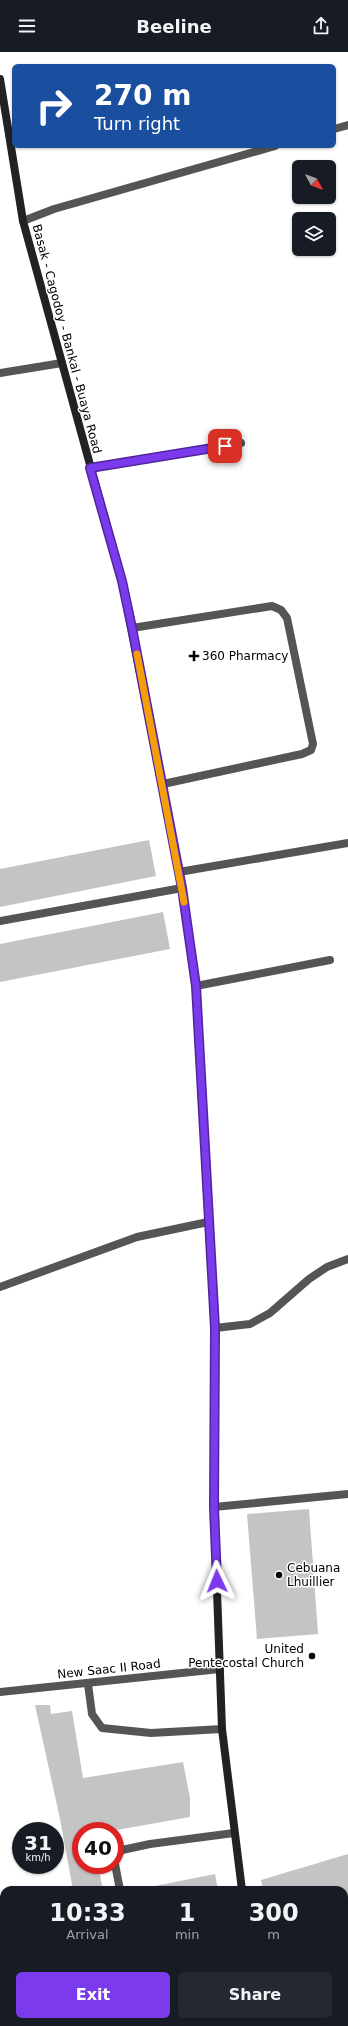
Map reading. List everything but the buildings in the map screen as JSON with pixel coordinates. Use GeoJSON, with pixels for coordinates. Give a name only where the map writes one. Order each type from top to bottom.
{"type":"FeatureCollection","features":[{"type":"Feature","properties":{"kind":"street","name":"Basak - Cagodoy - Bankal - Buaya Road"},"geometry":{"type":"LineString","coordinates":[[0,79],[23,220],[122,581],[163,784],[182,888],[196,986],[215,1328],[214,1507],[222,1729],[241,1886]]}},
{"type":"Feature","properties":{"kind":"street"},"geometry":{"type":"LineString","coordinates":[[336,128],[348,125]]}},
{"type":"Feature","properties":{"kind":"street"},"geometry":{"type":"LineString","coordinates":[[23,220],[54,209],[268,148]]}},
{"type":"Feature","properties":{"kind":"street"},"geometry":{"type":"LineString","coordinates":[[0,373],[62,362]]}},
{"type":"Feature","properties":{"kind":"street"},"geometry":{"type":"LineString","coordinates":[[90,468],[240,443]]}},
{"type":"Feature","properties":{"kind":"street"},"geometry":{"type":"LineString","coordinates":[[132,628],[272,606],[281,610],[288,618],[313,744],[311,750],[302,754],[163,784]]}},
{"type":"Feature","properties":{"kind":"street"},"geometry":{"type":"LineString","coordinates":[[179,872],[348,843]]}},
{"type":"Feature","properties":{"kind":"street"},"geometry":{"type":"LineString","coordinates":[[0,921],[182,888]]}},
{"type":"Feature","properties":{"kind":"street"},"geometry":{"type":"LineString","coordinates":[[196,986],[330,960]]}},
{"type":"Feature","properties":{"kind":"street"},"geometry":{"type":"LineString","coordinates":[[0,1287],[137,1237],[208,1222]]}},
{"type":"Feature","properties":{"kind":"street"},"geometry":{"type":"LineString","coordinates":[[215,1328],[250,1324],[270,1313],[309,1279],[327,1267],[348,1259]]}},
{"type":"Feature","properties":{"kind":"street"},"geometry":{"type":"LineString","coordinates":[[214,1507],[348,1494]]}},
{"type":"Feature","properties":{"kind":"street","name":"New Saac II Road"},"geometry":{"type":"LineString","coordinates":[[0,1692],[220,1669]]}},
{"type":"Feature","properties":{"kind":"street"},"geometry":{"type":"LineString","coordinates":[[88,1684],[92,1714],[102,1728],[151,1733],[222,1729]]}},
{"type":"Feature","properties":{"kind":"street"},"geometry":{"type":"LineString","coordinates":[[124,1850],[150,1844],[234,1833]]}},
{"type":"Feature","properties":{"kind":"street"},"geometry":{"type":"LineString","coordinates":[[117,1874],[119,1886]]}},
{"type":"Feature","properties":{"kind":"slow traffic"},"geometry":{"type":"LineString","coordinates":[[137,654],[184,902]]}},
{"type":"Feature","properties":{"kind":"place","name":"360 Pharmacy"},"geometry":{"type":"Point","coordinates":[194,656]}},
{"type":"Feature","properties":{"kind":"place","name":"Cebuana Lhuillier"},"geometry":{"type":"Point","coordinates":[279,1575]}},
{"type":"Feature","properties":{"kind":"place","name":"United Pentecostal Church"},"geometry":{"type":"Point","coordinates":[312,1656]}},
{"type":"Feature","properties":{"kind":"route"},"geometry":{"type":"LineString","coordinates":[[217,1581],[214,1507],[215,1328],[196,986],[182,888],[132,628],[122,581],[90,468],[225,446]]}}]}
